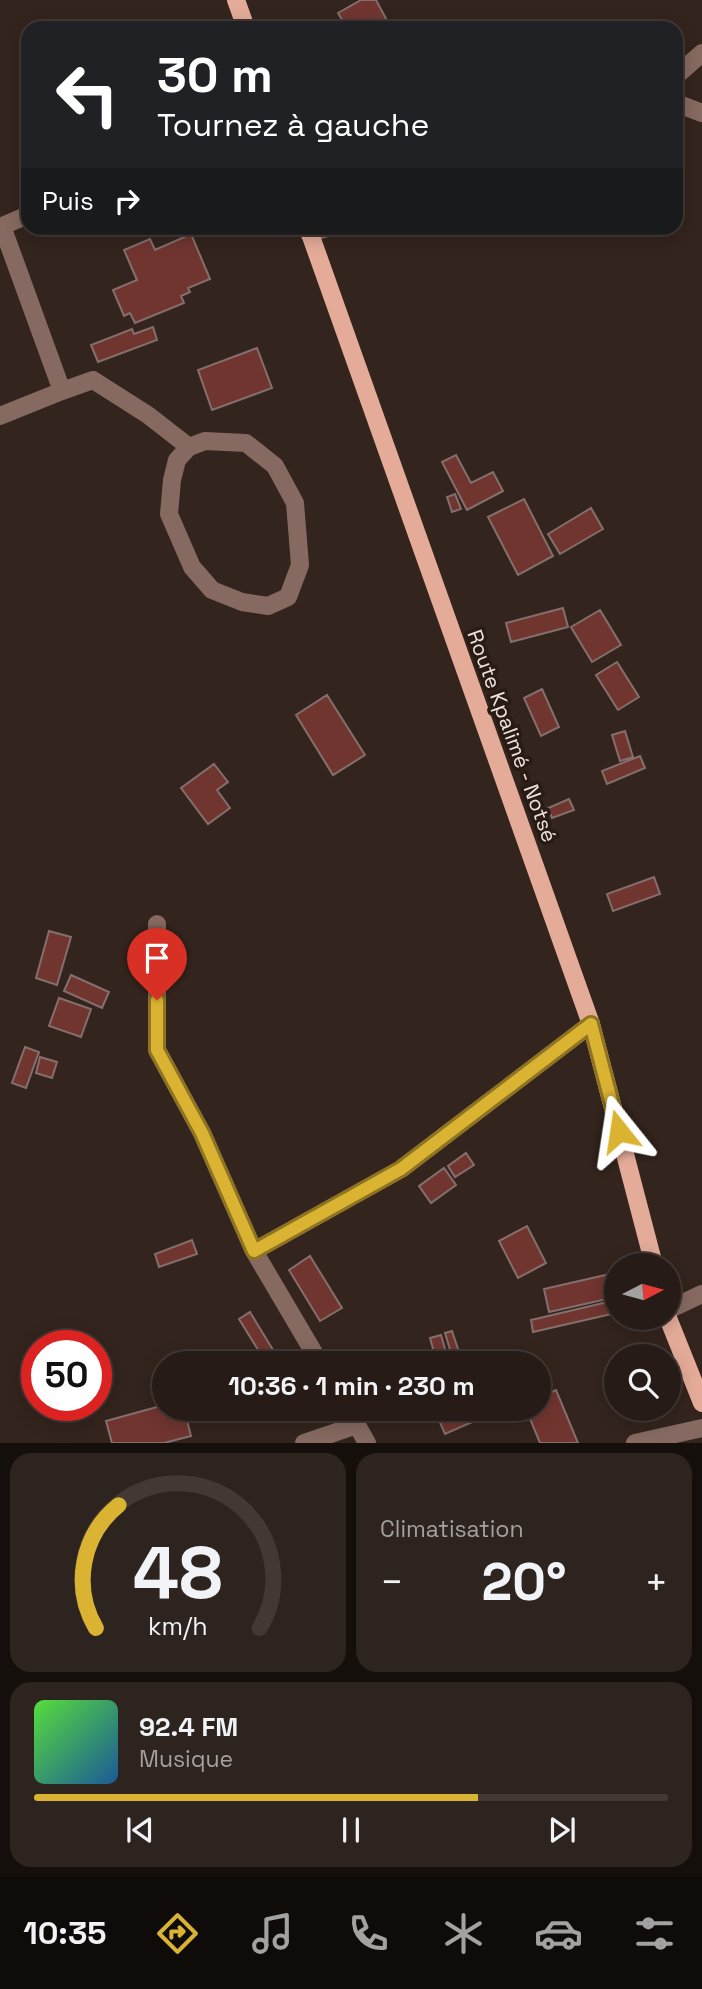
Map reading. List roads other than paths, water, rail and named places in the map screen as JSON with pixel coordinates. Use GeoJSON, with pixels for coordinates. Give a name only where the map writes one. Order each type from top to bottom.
{"type":"FeatureCollection","features":[{"type":"Feature","properties":{"kind":"main road"},"geometry":{"type":"LineString","coordinates":[[236,0],[244,21]]}},
{"type":"Feature","properties":{"kind":"main road","name":"Route Kpalimé - Notsé"},"geometry":{"type":"LineString","coordinates":[[317,235],[591,1024],[651,1253]]}},
{"type":"Feature","properties":{"kind":"main road"},"geometry":{"type":"LineString","coordinates":[[673,1330],[702,1403]]}},
{"type":"Feature","properties":{"kind":"street"},"geometry":{"type":"LineString","coordinates":[[683,70],[702,53]]}},
{"type":"Feature","properties":{"kind":"street"},"geometry":{"type":"LineString","coordinates":[[683,106],[702,113]]}},
{"type":"Feature","properties":{"kind":"street"},"geometry":{"type":"LineString","coordinates":[[21,218],[1,226],[62,391]]}},
{"type":"Feature","properties":{"kind":"street"},"geometry":{"type":"LineString","coordinates":[[0,416],[93,380],[148,415],[189,447]]}},
{"type":"Feature","properties":{"kind":"street"},"geometry":{"type":"LineString","coordinates":[[205,441],[246,443],[275,466],[295,503],[299,529],[300,565],[288,597],[268,606],[242,602],[212,590],[192,567],[169,514],[177,460],[189,447],[205,441]]}},
{"type":"Feature","properties":{"kind":"street"},"geometry":{"type":"LineString","coordinates":[[157,924],[157,1050],[202,1133],[254,1251],[313,1351]]}},
{"type":"Feature","properties":{"kind":"street"},"geometry":{"type":"LineString","coordinates":[[254,1251],[401,1169],[591,1024]]}},
{"type":"Feature","properties":{"kind":"street"},"geometry":{"type":"LineString","coordinates":[[681,1304],[702,1294]]}},
{"type":"Feature","properties":{"kind":"street"},"geometry":{"type":"LineString","coordinates":[[355,1421],[367,1443]]}},
{"type":"Feature","properties":{"kind":"street"},"geometry":{"type":"LineString","coordinates":[[304,1443],[358,1426]]}},
{"type":"Feature","properties":{"kind":"street"},"geometry":{"type":"LineString","coordinates":[[635,1443],[702,1428]]}}]}
